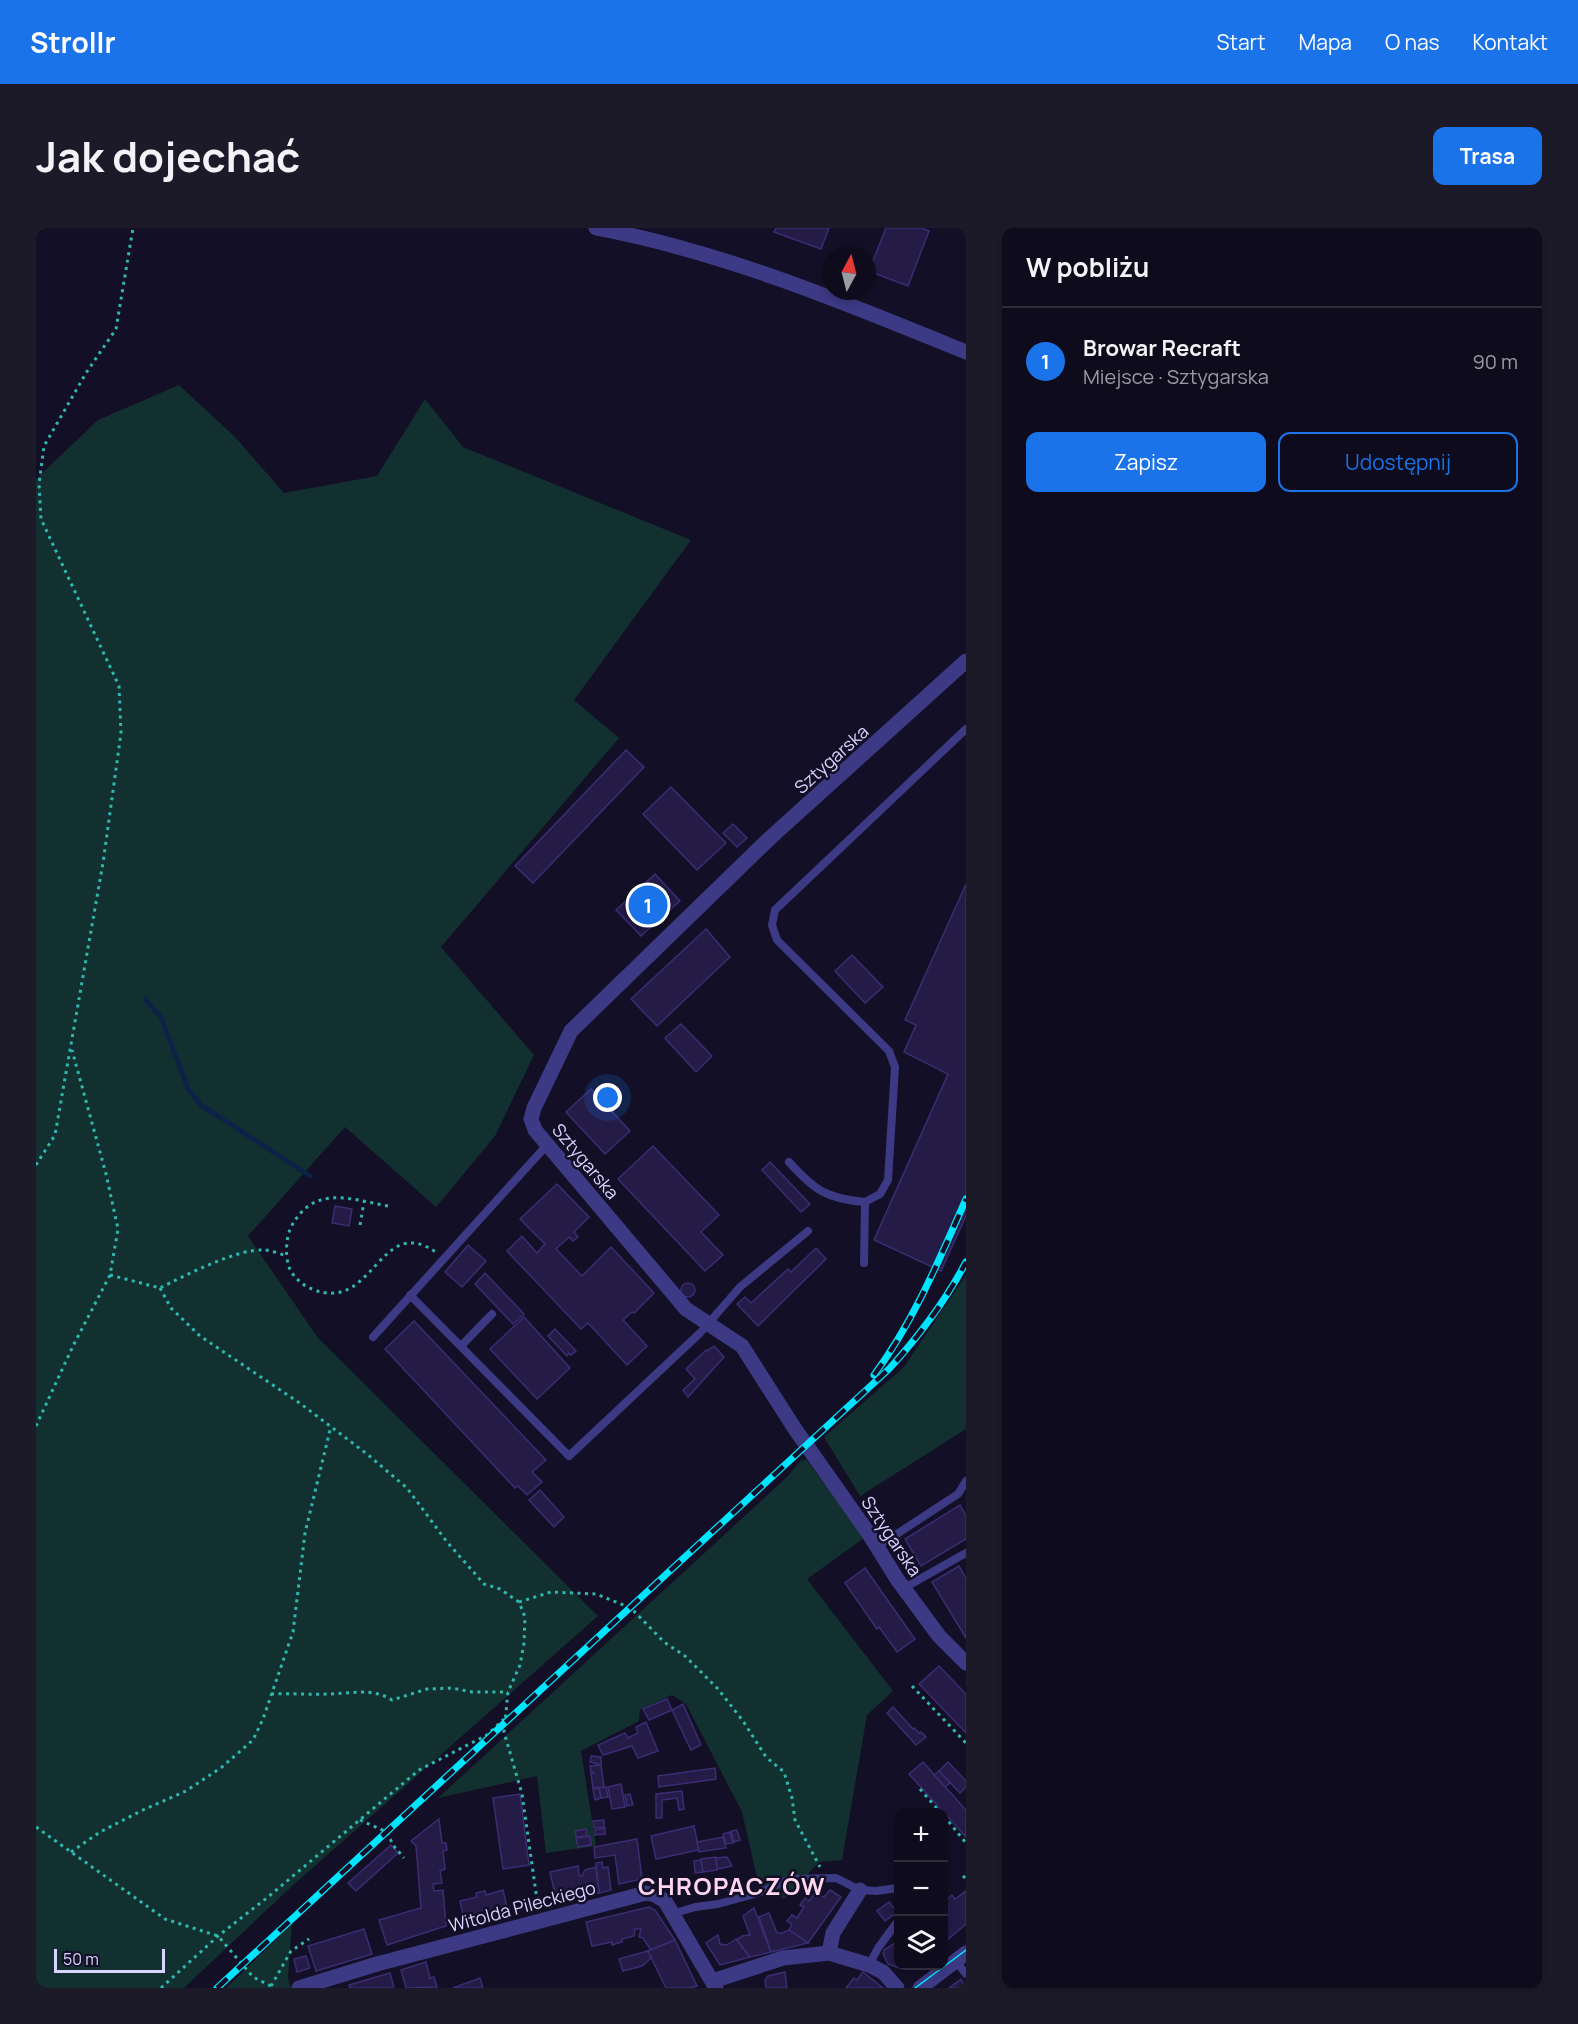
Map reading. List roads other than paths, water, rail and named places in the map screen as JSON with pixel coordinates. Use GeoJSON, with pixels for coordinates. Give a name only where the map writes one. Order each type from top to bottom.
{"type":"FeatureCollection","features":[{"type":"Feature","properties":{"kind":"street"},"geometry":{"type":"LineString","coordinates":[[596,228],[637,232],[693,250],[966,352]]}},
{"type":"Feature","properties":{"kind":"street","name":"Sztygarska"},"geometry":{"type":"LineString","coordinates":[[963,1655],[939,1636],[903,1588],[795,1429],[742,1346],[686,1309],[547,1145],[535,1130],[531,1119],[534,1108],[571,1031],[770,838],[966,661]]}},
{"type":"Feature","properties":{"kind":"street"},"geometry":{"type":"LineString","coordinates":[[829,1953],[833,1933],[861,1890]]}},
{"type":"Feature","properties":{"kind":"street","name":"Witolda Pileckiego"},"geometry":{"type":"LineString","coordinates":[[299,1988],[377,1964],[646,1893],[665,1901],[714,1984]]}},
{"type":"Feature","properties":{"kind":"street"},"geometry":{"type":"LineString","coordinates":[[714,1984],[783,1958],[829,1953],[869,1965],[883,1972],[897,1988]]}},
{"type":"Feature","properties":{"kind":"street"},"geometry":{"type":"LineString","coordinates":[[920,1988],[961,1956]]}},
{"type":"Feature","properties":{"kind":"lane"},"geometry":{"type":"LineString","coordinates":[[789,1162],[810,1185],[826,1194],[845,1200],[865,1202],[880,1194],[888,1180],[894,1067],[889,1052],[777,940],[772,925],[775,910],[966,729]]}},
{"type":"Feature","properties":{"kind":"lane"},"geometry":{"type":"LineString","coordinates":[[373,1337],[547,1145]]}},
{"type":"Feature","properties":{"kind":"lane"},"geometry":{"type":"LineString","coordinates":[[864,1263],[865,1202]]}},
{"type":"Feature","properties":{"kind":"lane"},"geometry":{"type":"LineString","coordinates":[[410,1295],[569,1456],[700,1333],[741,1287],[808,1231]]}},
{"type":"Feature","properties":{"kind":"lane"},"geometry":{"type":"LineString","coordinates":[[461,1346],[492,1314]]}},
{"type":"Feature","properties":{"kind":"lane"},"geometry":{"type":"LineString","coordinates":[[877,1547],[958,1494],[966,1481]]}},
{"type":"Feature","properties":{"kind":"lane"},"geometry":{"type":"LineString","coordinates":[[958,1494],[966,1500]]}},
{"type":"Feature","properties":{"kind":"lane"},"geometry":{"type":"LineString","coordinates":[[903,1588],[965,1556]]}},
{"type":"Feature","properties":{"kind":"lane"},"geometry":{"type":"LineString","coordinates":[[672,1914],[758,1893],[790,1879],[836,1878],[861,1890],[894,1889]]}},
{"type":"Feature","properties":{"kind":"lane"},"geometry":{"type":"LineString","coordinates":[[869,1965],[894,1926]]}},
{"type":"Feature","properties":{"kind":"lane"},"geometry":{"type":"LineString","coordinates":[[961,1956],[966,1974]]}},
{"type":"Feature","properties":{"kind":"waterway"},"geometry":{"type":"LineString","coordinates":[[145,999],[161,1017],[188,1089],[201,1105],[310,1176]]}},
{"type":"Feature","properties":{"kind":"tram line"},"geometry":{"type":"LineString","coordinates":[[915,1988],[966,1950]]}},
{"type":"Feature","properties":{"kind":"railway"},"geometry":{"type":"LineString","coordinates":[[874,1375],[914,1312],[966,1199]]}},
{"type":"Feature","properties":{"kind":"railway"},"geometry":{"type":"LineString","coordinates":[[217,1988],[889,1369],[931,1318],[966,1262]]}},
{"type":"Feature","properties":{"kind":"place","name":"Browar Recraft"},"geometry":{"type":"Point","coordinates":[648,905]}},
{"type":"Feature","properties":{"kind":"district","name":"CHROPACZÓW"},"geometry":{"type":"Point","coordinates":[732,1885]}}]}
